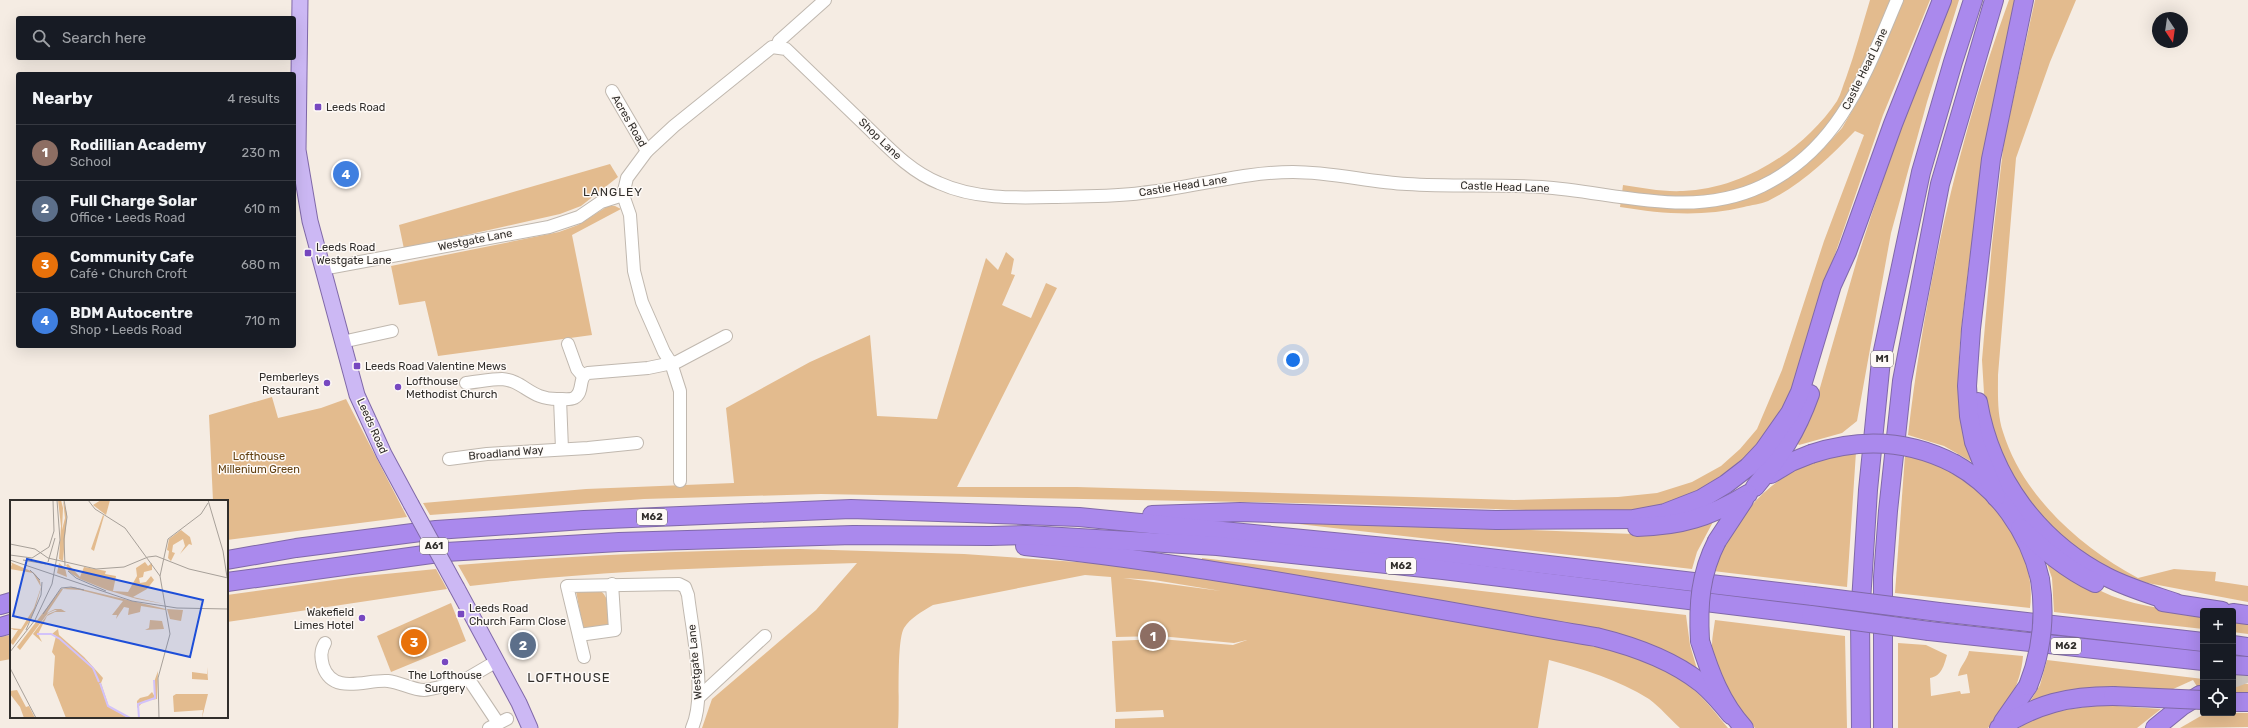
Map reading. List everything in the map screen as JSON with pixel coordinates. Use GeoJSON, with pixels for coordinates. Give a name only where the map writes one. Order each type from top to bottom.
{"type":"FeatureCollection","features":[{"type":"Feature","properties":{"kind":"highway"},"geometry":{"type":"LineString","coordinates":[[1496,520],[1543,518],[1609,520],[1633,519],[1659,514],[1701,499],[1737,475],[1764,450],[1790,413],[1800,392],[1832,284],[1848,252],[1893,124],[1942,0]]}},
{"type":"Feature","properties":{"kind":"highway","name":"M1"},"geometry":{"type":"LineString","coordinates":[[1861,728],[1861,602],[1868,490],[1881,360],[1921,172],[1952,62],[1973,0]]}},
{"type":"Feature","properties":{"kind":"highway","name":"M1"},"geometry":{"type":"LineString","coordinates":[[1883,728],[1883,577],[1888,511],[1902,381],[1940,184],[1994,0]]}},
{"type":"Feature","properties":{"kind":"highway"},"geometry":{"type":"LineString","coordinates":[[1996,497],[1977,453],[1970,428],[1967,386],[1991,159],[2024,0]]}},
{"type":"Feature","properties":{"kind":"highway"},"geometry":{"type":"LineString","coordinates":[[1732,721],[1711,676],[1700,641],[1698,611],[1702,579],[1708,558],[1730,518],[1784,451],[1801,422],[1820,363],[1842,284],[1848,252]]}},
{"type":"Feature","properties":{"kind":"highway"},"geometry":{"type":"LineString","coordinates":[[1969,359],[1981,419],[1990,450],[2008,486],[2030,518],[2062,549],[2081,563],[2109,578],[2176,603]]}},
{"type":"Feature","properties":{"kind":"highway"},"geometry":{"type":"LineString","coordinates":[[1496,520],[1578,526],[1668,526],[1709,515],[1751,491],[1775,471],[1811,454],[1840,446],[1881,442],[1919,449],[1955,464],[1975,477],[1996,497],[2020,528],[2050,556],[2072,572],[2100,586],[2123,595],[2142,600],[2176,603],[2205,608]]}},
{"type":"Feature","properties":{"kind":"highway","name":"M62"},"geometry":{"type":"LineString","coordinates":[[228,560],[296,548],[436,530],[592,519],[851,509],[1079,517],[1447,553],[2200,642]]}},
{"type":"Feature","properties":{"kind":"highway","name":"M62"},"geometry":{"type":"LineString","coordinates":[[1079,517],[1240,512],[1496,520]]}},
{"type":"Feature","properties":{"kind":"highway"},"geometry":{"type":"LineString","coordinates":[[1998,728],[2011,713],[2028,686],[2042,641],[2043,603],[2040,579],[2032,553],[2020,528]]}},
{"type":"Feature","properties":{"kind":"highway","name":"M62"},"geometry":{"type":"LineString","coordinates":[[228,582],[446,552],[619,542],[845,535],[1027,535],[1217,546],[1443,570],[1929,631],[2200,661]]}},
{"type":"Feature","properties":{"kind":"highway"},"geometry":{"type":"LineString","coordinates":[[990,536],[1019,545],[1106,554],[1274,580],[1596,637],[1622,644],[1656,657],[1702,684],[1732,721],[1744,728]]}},
{"type":"Feature","properties":{"kind":"highway"},"geometry":{"type":"LineString","coordinates":[[0,605],[10,602]]}},
{"type":"Feature","properties":{"kind":"highway"},"geometry":{"type":"LineString","coordinates":[[2236,613],[2248,615]]}},
{"type":"Feature","properties":{"kind":"highway"},"geometry":{"type":"LineString","coordinates":[[0,627],[10,624]]}},
{"type":"Feature","properties":{"kind":"highway"},"geometry":{"type":"LineString","coordinates":[[2236,645],[2248,647]]}},
{"type":"Feature","properties":{"kind":"highway"},"geometry":{"type":"LineString","coordinates":[[2236,664],[2248,666]]}},
{"type":"Feature","properties":{"kind":"highway"},"geometry":{"type":"LineString","coordinates":[[2155,728],[2182,706],[2200,695]]}},
{"type":"Feature","properties":{"kind":"highway"},"geometry":{"type":"LineString","coordinates":[[1998,728],[2019,715],[2050,702],[2091,696],[2200,700]]}},
{"type":"Feature","properties":{"kind":"highway"},"geometry":{"type":"LineString","coordinates":[[2236,702],[2248,702]]}},
{"type":"Feature","properties":{"kind":"main road","name":"Leeds Road"},"geometry":{"type":"LineString","coordinates":[[300,0],[298,150],[310,221],[357,395],[384,454],[497,661],[530,728]]}},
{"type":"Feature","properties":{"kind":"street"},"geometry":{"type":"LineString","coordinates":[[680,481],[680,391],[672,363],[664,352],[642,302],[634,271],[630,215],[623,195],[627,178],[647,151],[671,129],[773,47],[825,0]]}},
{"type":"Feature","properties":{"kind":"street","name":"Castle Head Lane"},"geometry":{"type":"LineString","coordinates":[[1012,198],[1140,194],[1250,176],[1293,172],[1348,176],[1404,184],[1542,187],[1653,202],[1689,204],[1727,198],[1760,187],[1794,167],[1817,148],[1837,124],[1854,98],[1897,0]]}},
{"type":"Feature","properties":{"kind":"street","name":"Shop Lane"},"geometry":{"type":"LineString","coordinates":[[773,47],[786,49],[903,161],[938,183],[975,194],[1012,198]]}},
{"type":"Feature","properties":{"kind":"street","name":"Acres Road"},"geometry":{"type":"LineString","coordinates":[[612,91],[647,151]]}},
{"type":"Feature","properties":{"kind":"street","name":"Westgate Lane"},"geometry":{"type":"LineString","coordinates":[[322,269],[549,226],[579,217],[601,202],[623,195]]}},
{"type":"Feature","properties":{"kind":"street"},"geometry":{"type":"LineString","coordinates":[[342,342],[392,331]]}},
{"type":"Feature","properties":{"kind":"street"},"geometry":{"type":"LineString","coordinates":[[466,383],[502,379],[514,382],[539,398],[572,398],[578,395],[583,376],[591,372],[648,368],[672,363],[682,360],[726,336]]}},
{"type":"Feature","properties":{"kind":"street"},"geometry":{"type":"LineString","coordinates":[[568,344],[577,369],[583,376]]}},
{"type":"Feature","properties":{"kind":"street"},"geometry":{"type":"LineString","coordinates":[[560,399],[562,449]]}},
{"type":"Feature","properties":{"kind":"street","name":"Broadland Way"},"geometry":{"type":"LineString","coordinates":[[449,459],[486,454],[515,454],[636,443]]}},
{"type":"Feature","properties":{"kind":"street","name":"Westgate Lane"},"geometry":{"type":"LineString","coordinates":[[612,584],[679,584],[687,589],[699,697],[696,720],[692,728]]}},
{"type":"Feature","properties":{"kind":"street"},"geometry":{"type":"LineString","coordinates":[[579,635],[615,630],[612,584],[566,586],[584,657]]}},
{"type":"Feature","properties":{"kind":"street"},"geometry":{"type":"LineString","coordinates":[[699,697],[765,636]]}},
{"type":"Feature","properties":{"kind":"street"},"geometry":{"type":"LineString","coordinates":[[325,643],[321,654],[325,672],[332,680],[352,685],[389,681],[424,690],[468,678],[497,661]]}},
{"type":"Feature","properties":{"kind":"street"},"geometry":{"type":"LineString","coordinates":[[468,678],[498,723]]}},
{"type":"Feature","properties":{"kind":"green space"},"geometry":{"type":"Polygon","coordinates":[[[1870,0],[1892,0],[1852,94],[1813,145],[1791,162],[1758,182],[1725,193],[1688,200],[1622,193],[1623,185],[1668,191],[1705,189],[1728,183],[1749,175],[1770,164],[1790,150],[1823,119],[1837,101],[1849,69],[1870,0]]]}},
{"type":"Feature","properties":{"kind":"green space"},"geometry":{"type":"Polygon","coordinates":[[[1902,0],[1930,0],[1883,115],[1831,266],[1796,385],[1783,411],[1748,458],[1698,493],[1667,505],[1613,513],[1346,504],[821,494],[644,499],[430,515],[423,503],[586,489],[734,483],[726,408],[810,362],[870,335],[877,416],[937,419],[986,258],[998,270],[1006,252],[1014,259],[1011,274],[1015,275],[1002,305],[1031,318],[1046,283],[1057,288],[957,487],[1077,487],[1514,500],[1618,497],[1657,493],[1692,482],[1721,466],[1740,449],[1757,429],[1782,370],[1824,241],[1864,135],[1855,131],[1836,151],[1803,179],[1792,187],[1762,203],[1713,212],[1667,213],[1620,207],[1621,200],[1689,207],[1796,172],[1820,152],[1842,128],[1859,99],[1902,0]]]}},
{"type":"Feature","properties":{"kind":"green space"},"geometry":{"type":"Polygon","coordinates":[[[1950,0],[1959,0],[1927,102],[1891,233],[1857,421],[1842,433],[1799,445],[1797,443],[1815,405],[1858,256],[1897,137],[1950,0]]]}},
{"type":"Feature","properties":{"kind":"green space"},"geometry":{"type":"Polygon","coordinates":[[[2009,0],[2019,0],[1982,180],[1971,252],[1959,354],[1958,376],[1961,419],[1965,441],[1972,462],[1944,446],[1908,435],[1924,325],[1946,214],[1974,106],[2009,0]]]}},
{"type":"Feature","properties":{"kind":"green space"},"geometry":{"type":"Polygon","coordinates":[[[2035,0],[2076,0],[2050,62],[2016,158],[1998,375],[1999,411],[2003,432],[2012,455],[2024,477],[2039,498],[2075,535],[2117,566],[2138,578],[2174,569],[2216,572],[2215,581],[2248,586],[2248,602],[2137,581],[2095,562],[2049,526],[2012,479],[1989,417],[1984,393],[1982,360],[1992,244],[2004,141],[2035,0]]]}},
{"type":"Feature","properties":{"kind":"green space"},"geometry":{"type":"Polygon","coordinates":[[[610,164],[618,177],[581,206],[560,214],[404,249],[399,225],[610,164]]]}},
{"type":"Feature","properties":{"kind":"green space"},"geometry":{"type":"Polygon","coordinates":[[[608,206],[615,206],[621,209],[572,235],[592,335],[438,356],[425,301],[399,305],[391,266],[559,232],[578,225],[608,206]]]}},
{"type":"Feature","properties":{"kind":"green space","name":"Lofthouse Millenium Green"},"geometry":{"type":"Polygon","coordinates":[[[272,397],[278,418],[321,408],[346,399],[407,517],[228,540],[228,500],[213,500],[209,415],[272,397]]]}},
{"type":"Feature","properties":{"kind":"green space"},"geometry":{"type":"Polygon","coordinates":[[[1856,452],[1847,587],[1713,571],[1730,536],[1740,520],[1765,492],[1796,470],[1814,462],[1829,457],[1856,452]]]}},
{"type":"Feature","properties":{"kind":"green space"},"geometry":{"type":"Polygon","coordinates":[[[1905,455],[1954,473],[1970,484],[2000,513],[2012,530],[2021,549],[2027,568],[2031,588],[2030,608],[1895,593],[1905,455]]]}},
{"type":"Feature","properties":{"kind":"green space"},"geometry":{"type":"Polygon","coordinates":[[[1255,519],[1633,534],[1714,520],[1697,552],[1692,569],[1255,519]]]}},
{"type":"Feature","properties":{"kind":"green space"},"geometry":{"type":"Polygon","coordinates":[[[800,549],[964,554],[1134,566],[1553,638],[1626,655],[1661,669],[1698,693],[1728,728],[1680,728],[1653,702],[1626,686],[1575,667],[1549,660],[1538,728],[1115,728],[1115,719],[1164,717],[1163,710],[1116,712],[1112,641],[1160,639],[1233,645],[1247,640],[1234,643],[1160,636],[1116,637],[1111,577],[1085,575],[933,605],[913,618],[904,628],[900,647],[898,728],[702,728],[712,699],[816,610],[857,563],[615,573],[566,576],[470,586],[458,565],[629,554],[800,549]],[[1123,578],[1221,591],[1154,580],[1123,578]]]}},
{"type":"Feature","properties":{"kind":"green space"},"geometry":{"type":"Polygon","coordinates":[[[1202,558],[1686,615],[1690,645],[1697,669],[1696,670],[1686,663],[1202,561],[1202,558]]]}},
{"type":"Feature","properties":{"kind":"green space"},"geometry":{"type":"Polygon","coordinates":[[[2045,558],[2086,583],[2112,596],[2146,606],[2200,615],[2200,629],[2054,612],[2052,578],[2045,558]]]}},
{"type":"Feature","properties":{"kind":"green space"},"geometry":{"type":"Polygon","coordinates":[[[436,569],[447,589],[228,622],[228,595],[355,577],[436,569]]]}},
{"type":"Feature","properties":{"kind":"green space"},"geometry":{"type":"Polygon","coordinates":[[[576,591],[601,591],[604,594],[609,607],[610,616],[608,625],[583,629],[576,591]]]}},
{"type":"Feature","properties":{"kind":"green space"},"geometry":{"type":"Polygon","coordinates":[[[451,603],[466,641],[391,672],[377,636],[451,603]]]}},
{"type":"Feature","properties":{"kind":"green space"},"geometry":{"type":"Polygon","coordinates":[[[1715,620],[1845,636],[1847,728],[1755,728],[1740,710],[1720,679],[1713,657],[1712,645],[1715,620]]]}},
{"type":"Feature","properties":{"kind":"green space"},"geometry":{"type":"Polygon","coordinates":[[[2236,621],[2248,623],[2248,634],[2236,632],[2236,621]]]}},
{"type":"Feature","properties":{"kind":"green space"},"geometry":{"type":"Polygon","coordinates":[[[10,635],[10,659],[0,661],[0,637],[10,635]]]}},
{"type":"Feature","properties":{"kind":"green space"},"geometry":{"type":"Polygon","coordinates":[[[1898,643],[1926,645],[1947,655],[1940,672],[1934,677],[1930,678],[1931,696],[1960,691],[1961,694],[1970,693],[1967,674],[1958,676],[1969,651],[2023,656],[2022,666],[2012,695],[2007,704],[1988,728],[1898,728],[1898,643]]]}},
{"type":"Feature","properties":{"kind":"green space"},"geometry":{"type":"Polygon","coordinates":[[[2047,660],[2200,679],[2200,687],[2198,688],[2193,680],[2171,690],[2028,705],[2040,685],[2047,660]]]}},
{"type":"Feature","properties":{"kind":"green space"},"geometry":{"type":"Polygon","coordinates":[[[2236,682],[2248,684],[2248,695],[2236,694],[2236,682]]]}},
{"type":"Feature","properties":{"kind":"green space"},"geometry":{"type":"Polygon","coordinates":[[[2102,705],[2161,709],[2137,728],[2019,728],[2028,722],[2048,714],[2070,709],[2102,705]]]}},
{"type":"Feature","properties":{"kind":"green space"},"geometry":{"type":"Polygon","coordinates":[[[2236,713],[2248,713],[2248,727],[2180,728],[2201,716],[2236,716],[2236,713]]]}},
{"type":"Feature","properties":{"kind":"tunnel"},"geometry":{"type":"LineString","coordinates":[[2236,678],[2248,673]]}},
{"type":"Feature","properties":{"kind":"place","name":"Leeds Road"},"geometry":{"type":"Point","coordinates":[318,107]}},
{"type":"Feature","properties":{"kind":"place","name":"BDM Autocentre"},"geometry":{"type":"Point","coordinates":[346,174]}},
{"type":"Feature","properties":{"kind":"place","name":"Leeds Road Westgate Lane"},"geometry":{"type":"Point","coordinates":[308,253]}},
{"type":"Feature","properties":{"kind":"place","name":"Leeds Road Valentine Mews"},"geometry":{"type":"Point","coordinates":[357,366]}},
{"type":"Feature","properties":{"kind":"place","name":"Pemberleys Restaurant"},"geometry":{"type":"Point","coordinates":[327,383]}},
{"type":"Feature","properties":{"kind":"place","name":"Lofthouse Methodist Church"},"geometry":{"type":"Point","coordinates":[398,387]}},
{"type":"Feature","properties":{"kind":"place","name":"Leeds Road Church Farm Close"},"geometry":{"type":"Point","coordinates":[461,614]}},
{"type":"Feature","properties":{"kind":"place","name":"Wakefield Limes Hotel"},"geometry":{"type":"Point","coordinates":[362,618]}},
{"type":"Feature","properties":{"kind":"place","name":"Rodillian Academy"},"geometry":{"type":"Point","coordinates":[1153,636]}},
{"type":"Feature","properties":{"kind":"place","name":"Community Cafe"},"geometry":{"type":"Point","coordinates":[414,642]}},
{"type":"Feature","properties":{"kind":"place","name":"Full Charge Solar"},"geometry":{"type":"Point","coordinates":[523,645]}},
{"type":"Feature","properties":{"kind":"place","name":"The Lofthouse Surgery"},"geometry":{"type":"Point","coordinates":[445,662]}},
{"type":"Feature","properties":{"kind":"district","name":"LANGLEY"},"geometry":{"type":"Point","coordinates":[613,192]}},
{"type":"Feature","properties":{"kind":"district","name":"LOFTHOUSE"},"geometry":{"type":"Point","coordinates":[569,677]}}]}
